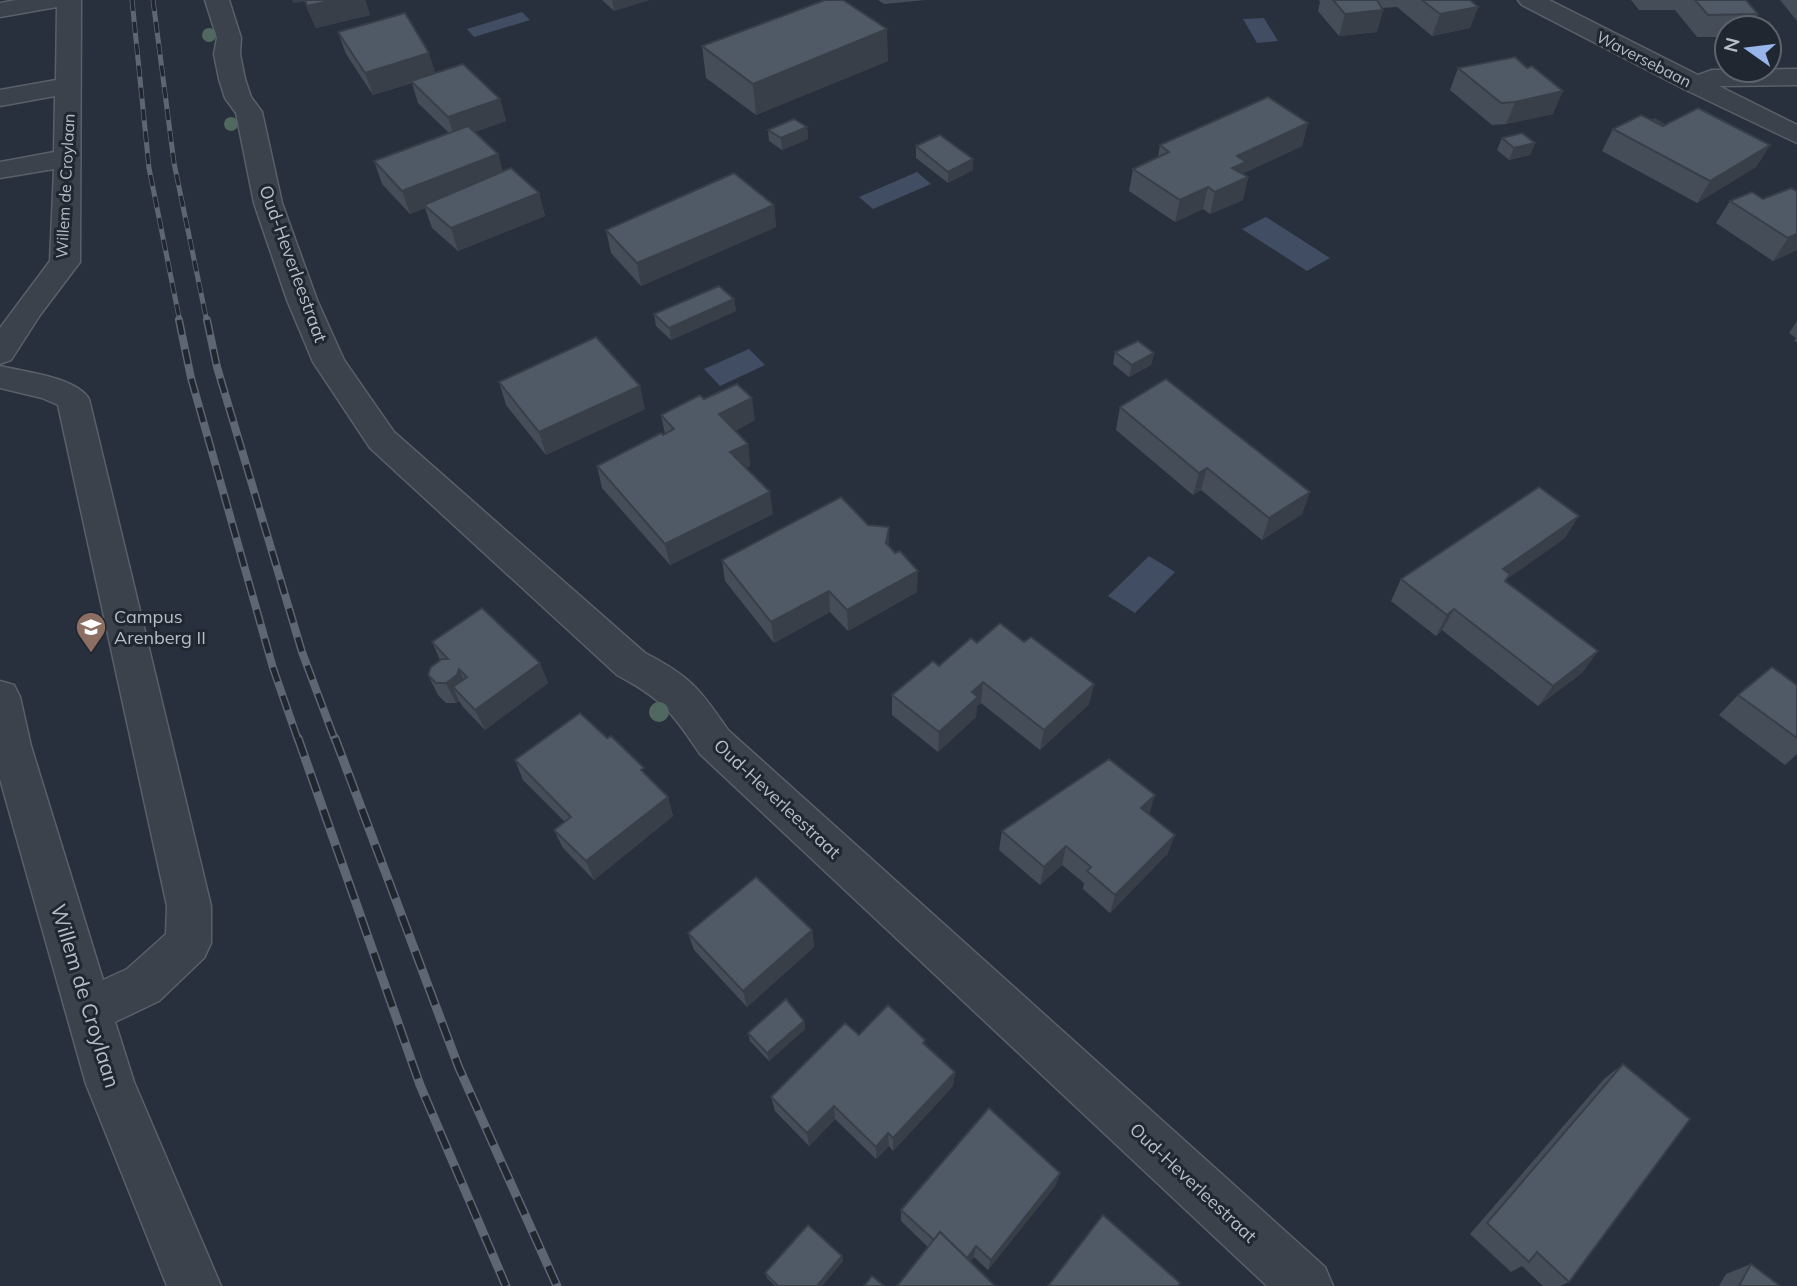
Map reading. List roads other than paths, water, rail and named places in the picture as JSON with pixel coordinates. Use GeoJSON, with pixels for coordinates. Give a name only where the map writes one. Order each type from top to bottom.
{"type":"FeatureCollection","features":[{"type":"Feature","properties":{"kind":"street"},"geometry":{"type":"LineString","coordinates":[[0,10],[57,0]]}},
{"type":"Feature","properties":{"kind":"street","name":"Willem de Croylaan"},"geometry":{"type":"LineString","coordinates":[[0,353],[28,309],[65,262],[69,0]]}},
{"type":"Feature","properties":{"kind":"street","name":"Oud-Heverleestraat"},"geometry":{"type":"LineString","coordinates":[[217,0],[229,38],[227,54],[232,79],[238,98],[249,112],[268,203],[302,300],[329,362],[382,440],[631,664],[664,681],[688,704],[714,743],[1306,1286]]}},
{"type":"Feature","properties":{"kind":"street","name":"Waversebaan"},"geometry":{"type":"LineString","coordinates":[[1530,0],[1797,135]]}},
{"type":"Feature","properties":{"kind":"street"},"geometry":{"type":"LineString","coordinates":[[1695,85],[1712,78],[1797,77]]}},
{"type":"Feature","properties":{"kind":"street"},"geometry":{"type":"LineString","coordinates":[[0,98],[68,86]]}},
{"type":"Feature","properties":{"kind":"street"},"geometry":{"type":"LineString","coordinates":[[0,170],[68,158]]}},
{"type":"Feature","properties":{"kind":"street"},"geometry":{"type":"LineString","coordinates":[[0,377],[51,389],[73,399],[189,906],[188,943],[143,985],[88,1011]]}},
{"type":"Feature","properties":{"kind":"street","name":"Willem de Croylaan"},"geometry":{"type":"LineString","coordinates":[[0,697],[11,746],[110,1084],[194,1286]]}},
{"type":"Feature","properties":{"kind":"water"},"geometry":{"type":"Polygon","coordinates":[[[522,12],[530,20],[474,37],[467,29],[522,12]]]}},
{"type":"Feature","properties":{"kind":"water"},"geometry":{"type":"Polygon","coordinates":[[[1264,18],[1278,41],[1257,43],[1243,19],[1264,18]]]}},
{"type":"Feature","properties":{"kind":"water"},"geometry":{"type":"Polygon","coordinates":[[[917,172],[931,184],[873,209],[859,197],[917,172]]]}},
{"type":"Feature","properties":{"kind":"water"},"geometry":{"type":"Polygon","coordinates":[[[1266,217],[1330,258],[1307,271],[1242,229],[1266,217]]]}},
{"type":"Feature","properties":{"kind":"water"},"geometry":{"type":"Polygon","coordinates":[[[749,349],[765,365],[720,386],[704,369],[749,349]]]}},
{"type":"Feature","properties":{"kind":"water"},"geometry":{"type":"Polygon","coordinates":[[[1149,556],[1175,572],[1135,613],[1108,596],[1149,556]]]}},
{"type":"Feature","properties":{"kind":"railway"},"geometry":{"type":"LineString","coordinates":[[132,0],[149,168],[180,322]]}},
{"type":"Feature","properties":{"kind":"railway"},"geometry":{"type":"LineString","coordinates":[[153,0],[174,163],[207,322]]}},
{"type":"Feature","properties":{"kind":"railway"},"geometry":{"type":"LineString","coordinates":[[179,320],[191,378],[273,668],[298,740]]}},
{"type":"Feature","properties":{"kind":"railway"},"geometry":{"type":"LineString","coordinates":[[207,320],[217,367],[302,652],[335,740]]}},
{"type":"Feature","properties":{"kind":"railway"},"geometry":{"type":"LineString","coordinates":[[298,738],[420,1085],[506,1286]]}},
{"type":"Feature","properties":{"kind":"railway"},"geometry":{"type":"LineString","coordinates":[[335,738],[459,1068],[557,1286]]}},
{"type":"Feature","properties":{"kind":"place","name":"Campus Arenberg II"},"geometry":{"type":"Point","coordinates":[91,654]}}]}
